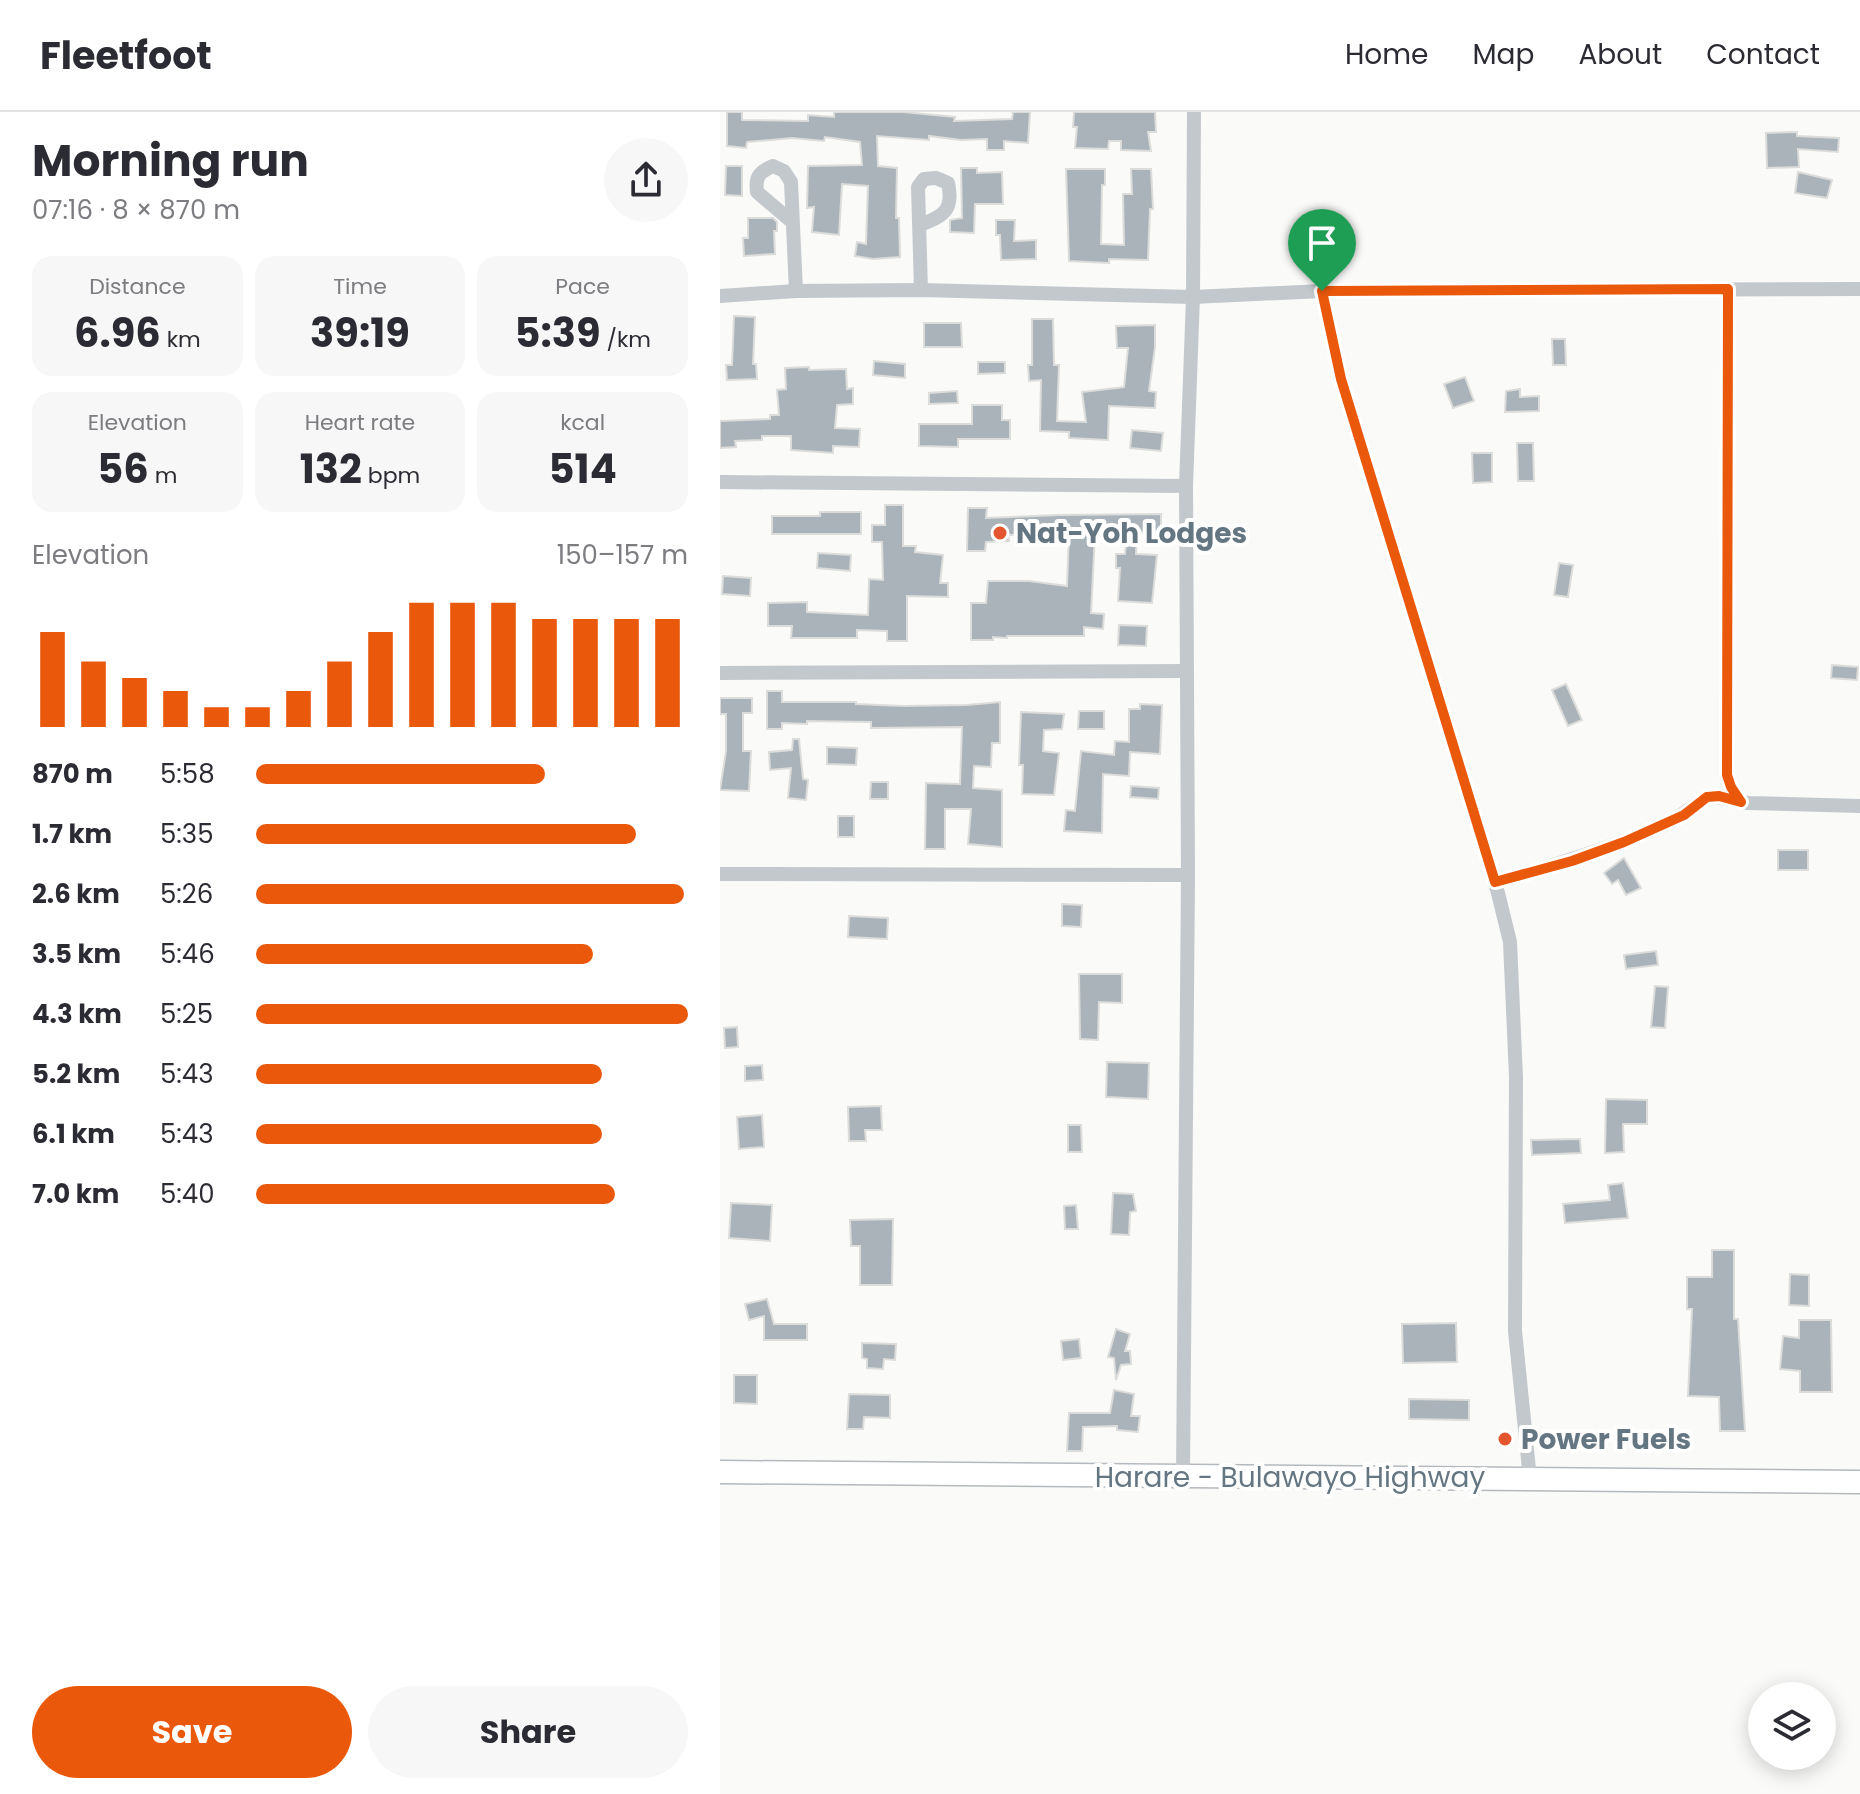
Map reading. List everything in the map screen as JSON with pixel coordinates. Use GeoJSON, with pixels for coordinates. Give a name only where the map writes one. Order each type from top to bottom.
{"type":"FeatureCollection","features":[{"type":"Feature","properties":{"kind":"highway","name":"Harare - Bulawayo Highway"},"geometry":{"type":"LineString","coordinates":[[720,1472],[1860,1482]]}},
{"type":"Feature","properties":{"kind":"street"},"geometry":{"type":"LineString","coordinates":[[1183,1476],[1188,875],[1186,486],[1193,297],[1194,112]]}},
{"type":"Feature","properties":{"kind":"street"},"geometry":{"type":"LineString","coordinates":[[791,221],[796,291]]}},
{"type":"Feature","properties":{"kind":"street"},"geometry":{"type":"LineString","coordinates":[[920,225],[921,290]]}},
{"type":"Feature","properties":{"kind":"street"},"geometry":{"type":"LineString","coordinates":[[1728,289],[1727,775],[1741,802]]}},
{"type":"Feature","properties":{"kind":"street"},"geometry":{"type":"LineString","coordinates":[[720,296],[796,291],[921,290],[1193,297],[1322,291],[1860,289]]}},
{"type":"Feature","properties":{"kind":"street"},"geometry":{"type":"LineString","coordinates":[[1322,291],[1341,379],[1495,882],[1510,942],[1516,1077],[1515,1331],[1530,1479]]}},
{"type":"Feature","properties":{"kind":"street"},"geometry":{"type":"LineString","coordinates":[[720,482],[1186,486]]}},
{"type":"Feature","properties":{"kind":"street"},"geometry":{"type":"LineString","coordinates":[[720,673],[1186,671]]}},
{"type":"Feature","properties":{"kind":"street"},"geometry":{"type":"LineString","coordinates":[[1495,882],[1572,861],[1624,842],[1684,815],[1707,797],[1719,796],[1741,802],[1860,806]]}},
{"type":"Feature","properties":{"kind":"street"},"geometry":{"type":"LineString","coordinates":[[720,874],[1188,875]]}},
{"type":"Feature","properties":{"kind":"building"},"geometry":{"type":"Polygon","coordinates":[[[727,112],[742,112],[742,120],[808,121],[808,115],[834,117],[834,112],[903,112],[955,117],[954,121],[1012,119],[1013,112],[1030,112],[1028,143],[1004,141],[1004,150],[987,150],[987,139],[929,136],[929,140],[877,136],[878,166],[897,168],[896,218],[899,218],[900,257],[873,259],[855,256],[857,242],[866,244],[868,186],[842,184],[839,235],[812,232],[814,207],[807,208],[808,166],[862,165],[860,142],[825,137],[824,141],[792,138],[747,142],[746,148],[727,146],[727,112]]]}},
{"type":"Feature","properties":{"kind":"building"},"geometry":{"type":"Polygon","coordinates":[[[1074,112],[1155,112],[1156,132],[1148,132],[1151,151],[1121,150],[1121,141],[1109,141],[1108,149],[1075,148],[1077,127],[1073,127],[1074,112]]]}},
{"type":"Feature","properties":{"kind":"building"},"geometry":{"type":"Polygon","coordinates":[[[1797,132],[1797,136],[1839,138],[1838,152],[1798,149],[1799,167],[1767,168],[1766,133],[1797,132]]]}},
{"type":"Feature","properties":{"kind":"building"},"geometry":{"type":"Polygon","coordinates":[[[726,166],[742,166],[742,196],[725,195],[726,166]]]}},
{"type":"Feature","properties":{"kind":"building"},"geometry":{"type":"Polygon","coordinates":[[[961,168],[977,168],[977,173],[1002,172],[1003,204],[975,204],[974,233],[950,232],[950,220],[962,218],[961,168]]]}},
{"type":"Feature","properties":{"kind":"building"},"geometry":{"type":"Polygon","coordinates":[[[1066,169],[1105,169],[1101,244],[1124,245],[1123,194],[1132,194],[1131,169],[1151,169],[1153,209],[1150,209],[1148,260],[1109,259],[1109,263],[1069,261],[1066,169]]]}},
{"type":"Feature","properties":{"kind":"building"},"geometry":{"type":"Polygon","coordinates":[[[1798,172],[1832,180],[1827,198],[1795,193],[1798,172]]]}},
{"type":"Feature","properties":{"kind":"building"},"geometry":{"type":"Polygon","coordinates":[[[748,218],[773,218],[777,222],[777,231],[774,231],[775,254],[744,256],[743,238],[748,238],[748,218]]]}},
{"type":"Feature","properties":{"kind":"building"},"geometry":{"type":"Polygon","coordinates":[[[996,220],[1015,220],[1014,241],[1036,240],[1036,259],[1001,260],[996,220]]]}},
{"type":"Feature","properties":{"kind":"building"},"geometry":{"type":"Polygon","coordinates":[[[734,316],[755,317],[753,364],[756,364],[757,379],[727,380],[726,365],[732,365],[734,316]]]}},
{"type":"Feature","properties":{"kind":"building"},"geometry":{"type":"Polygon","coordinates":[[[1032,319],[1053,319],[1054,365],[1059,365],[1057,421],[1086,422],[1082,392],[1124,387],[1128,348],[1117,348],[1116,326],[1155,325],[1149,391],[1156,392],[1155,408],[1109,406],[1108,440],[1069,438],[1069,432],[1040,431],[1041,380],[1029,381],[1032,319]]]}},
{"type":"Feature","properties":{"kind":"building"},"geometry":{"type":"Polygon","coordinates":[[[924,323],[961,323],[962,347],[924,347],[924,323]]]}},
{"type":"Feature","properties":{"kind":"building"},"geometry":{"type":"Polygon","coordinates":[[[1552,339],[1565,339],[1566,365],[1553,365],[1552,339]]]}},
{"type":"Feature","properties":{"kind":"building"},"geometry":{"type":"Polygon","coordinates":[[[874,361],[905,364],[905,378],[873,375],[874,361]]]}},
{"type":"Feature","properties":{"kind":"building"},"geometry":{"type":"Polygon","coordinates":[[[978,362],[1005,362],[1005,373],[978,374],[978,362]]]}},
{"type":"Feature","properties":{"kind":"building"},"geometry":{"type":"Polygon","coordinates":[[[809,367],[809,370],[846,369],[847,389],[853,388],[853,404],[837,405],[835,428],[860,429],[859,447],[833,446],[833,453],[791,450],[791,436],[762,436],[762,440],[735,441],[736,447],[720,448],[720,421],[770,419],[770,415],[779,415],[777,390],[786,389],[785,368],[809,367]]]}},
{"type":"Feature","properties":{"kind":"building"},"geometry":{"type":"Polygon","coordinates":[[[1465,377],[1474,401],[1453,408],[1444,384],[1465,377]]]}},
{"type":"Feature","properties":{"kind":"building"},"geometry":{"type":"Polygon","coordinates":[[[1520,389],[1520,397],[1539,396],[1539,411],[1505,412],[1506,391],[1520,389]]]}},
{"type":"Feature","properties":{"kind":"building"},"geometry":{"type":"Polygon","coordinates":[[[957,391],[958,403],[929,404],[929,393],[957,391]]]}},
{"type":"Feature","properties":{"kind":"building"},"geometry":{"type":"Polygon","coordinates":[[[972,405],[1002,405],[1002,420],[1010,420],[1010,439],[958,439],[958,447],[919,446],[919,424],[972,424],[972,405]]]}},
{"type":"Feature","properties":{"kind":"building"},"geometry":{"type":"Polygon","coordinates":[[[1132,430],[1163,433],[1161,451],[1130,448],[1132,430]]]}},
{"type":"Feature","properties":{"kind":"building"},"geometry":{"type":"Polygon","coordinates":[[[1517,443],[1533,443],[1534,481],[1518,481],[1517,443]]]}},
{"type":"Feature","properties":{"kind":"building"},"geometry":{"type":"Polygon","coordinates":[[[1472,453],[1492,453],[1492,482],[1473,483],[1472,453]]]}},
{"type":"Feature","properties":{"kind":"building"},"geometry":{"type":"Polygon","coordinates":[[[885,505],[903,505],[903,546],[916,546],[915,552],[943,555],[940,583],[948,583],[948,597],[907,596],[907,641],[887,641],[887,631],[857,630],[857,638],[791,638],[792,626],[768,626],[768,603],[807,602],[807,612],[868,615],[869,579],[883,580],[882,542],[872,542],[872,525],[885,525],[885,505]]]}},
{"type":"Feature","properties":{"kind":"building"},"geometry":{"type":"Polygon","coordinates":[[[968,508],[987,508],[986,518],[1161,514],[1161,532],[1137,532],[1136,554],[1157,555],[1152,603],[1118,601],[1120,568],[1116,568],[1116,554],[1125,554],[1127,532],[1104,532],[1095,534],[1091,613],[1104,614],[1103,629],[1084,627],[1084,636],[1007,636],[993,637],[993,640],[971,640],[971,603],[986,603],[988,581],[1029,581],[1067,586],[1069,533],[1008,535],[1009,541],[986,542],[985,551],[967,551],[968,508]]]}},
{"type":"Feature","properties":{"kind":"building"},"geometry":{"type":"Polygon","coordinates":[[[820,512],[861,512],[861,534],[772,534],[772,516],[820,516],[820,512]]]}},
{"type":"Feature","properties":{"kind":"building"},"geometry":{"type":"Polygon","coordinates":[[[818,553],[851,555],[850,571],[817,568],[818,553]]]}},
{"type":"Feature","properties":{"kind":"building"},"geometry":{"type":"Polygon","coordinates":[[[1559,563],[1573,565],[1568,597],[1554,595],[1559,563]]]}},
{"type":"Feature","properties":{"kind":"building"},"geometry":{"type":"Polygon","coordinates":[[[723,576],[751,578],[750,596],[722,594],[723,576]]]}},
{"type":"Feature","properties":{"kind":"building"},"geometry":{"type":"Polygon","coordinates":[[[1119,625],[1147,626],[1146,646],[1118,645],[1119,625]]]}},
{"type":"Feature","properties":{"kind":"building"},"geometry":{"type":"Polygon","coordinates":[[[1832,665],[1858,667],[1857,680],[1831,678],[1832,665]]]}},
{"type":"Feature","properties":{"kind":"building"},"geometry":{"type":"Polygon","coordinates":[[[1566,684],[1582,720],[1568,726],[1552,690],[1566,684]]]}},
{"type":"Feature","properties":{"kind":"building"},"geometry":{"type":"Polygon","coordinates":[[[767,691],[782,691],[782,702],[856,702],[903,706],[1000,702],[1000,743],[992,743],[991,767],[974,766],[973,788],[1002,790],[1002,847],[968,844],[971,809],[945,809],[945,849],[925,849],[926,783],[960,784],[962,727],[871,728],[871,722],[807,721],[807,724],[782,723],[782,729],[767,729],[767,691]]]}},
{"type":"Feature","properties":{"kind":"building"},"geometry":{"type":"Polygon","coordinates":[[[720,698],[752,698],[752,713],[743,713],[743,751],[751,751],[749,791],[720,790],[726,751],[726,714],[720,714],[720,698]]]}},
{"type":"Feature","properties":{"kind":"building"},"geometry":{"type":"Polygon","coordinates":[[[1140,704],[1162,705],[1160,754],[1130,752],[1129,776],[1103,774],[1102,833],[1064,831],[1066,810],[1075,811],[1081,751],[1114,755],[1115,741],[1129,742],[1129,709],[1140,709],[1140,704]]]}},
{"type":"Feature","properties":{"kind":"building"},"geometry":{"type":"Polygon","coordinates":[[[1079,711],[1104,711],[1104,729],[1078,729],[1079,711]]]}},
{"type":"Feature","properties":{"kind":"building"},"geometry":{"type":"Polygon","coordinates":[[[1021,712],[1064,714],[1062,729],[1044,730],[1043,751],[1059,753],[1054,795],[1022,794],[1023,765],[1019,765],[1021,712]]]}},
{"type":"Feature","properties":{"kind":"building"},"geometry":{"type":"Polygon","coordinates":[[[793,739],[799,739],[803,779],[808,780],[806,800],[788,798],[791,768],[770,770],[769,752],[792,750],[793,739]]]}},
{"type":"Feature","properties":{"kind":"building"},"geometry":{"type":"Polygon","coordinates":[[[827,747],[857,748],[856,765],[827,764],[827,747]]]}},
{"type":"Feature","properties":{"kind":"building"},"geometry":{"type":"Polygon","coordinates":[[[871,782],[888,782],[888,799],[870,799],[871,782]]]}},
{"type":"Feature","properties":{"kind":"building"},"geometry":{"type":"Polygon","coordinates":[[[1131,786],[1159,788],[1158,799],[1130,797],[1131,786]]]}},
{"type":"Feature","properties":{"kind":"building"},"geometry":{"type":"Polygon","coordinates":[[[838,816],[854,816],[854,837],[838,837],[838,816]]]}},
{"type":"Feature","properties":{"kind":"building"},"geometry":{"type":"Polygon","coordinates":[[[1778,850],[1808,850],[1808,870],[1778,870],[1778,850]]]}},
{"type":"Feature","properties":{"kind":"building"},"geometry":{"type":"Polygon","coordinates":[[[1624,858],[1641,888],[1626,895],[1618,880],[1612,884],[1604,873],[1624,858]]]}},
{"type":"Feature","properties":{"kind":"building"},"geometry":{"type":"Polygon","coordinates":[[[1062,904],[1082,905],[1081,927],[1062,926],[1062,904]]]}},
{"type":"Feature","properties":{"kind":"building"},"geometry":{"type":"Polygon","coordinates":[[[849,916],[888,918],[887,939],[848,937],[849,916]]]}},
{"type":"Feature","properties":{"kind":"building"},"geometry":{"type":"Polygon","coordinates":[[[1656,951],[1658,965],[1626,969],[1624,955],[1656,951]]]}},
{"type":"Feature","properties":{"kind":"building"},"geometry":{"type":"Polygon","coordinates":[[[1079,974],[1122,974],[1122,1003],[1099,1002],[1098,1040],[1080,1039],[1079,974]]]}},
{"type":"Feature","properties":{"kind":"building"},"geometry":{"type":"Polygon","coordinates":[[[1655,986],[1668,987],[1665,1028],[1651,1027],[1655,986]]]}},
{"type":"Feature","properties":{"kind":"building"},"geometry":{"type":"Polygon","coordinates":[[[737,1027],[738,1047],[725,1048],[724,1028],[737,1027]]]}},
{"type":"Feature","properties":{"kind":"building"},"geometry":{"type":"Polygon","coordinates":[[[1107,1062],[1149,1063],[1148,1099],[1106,1097],[1107,1062]]]}},
{"type":"Feature","properties":{"kind":"building"},"geometry":{"type":"Polygon","coordinates":[[[762,1065],[763,1080],[745,1081],[745,1066],[762,1065]]]}},
{"type":"Feature","properties":{"kind":"building"},"geometry":{"type":"Polygon","coordinates":[[[1606,1099],[1647,1100],[1647,1124],[1623,1124],[1624,1152],[1605,1153],[1606,1099]]]}},
{"type":"Feature","properties":{"kind":"building"},"geometry":{"type":"Polygon","coordinates":[[[881,1106],[882,1130],[865,1130],[866,1141],[849,1141],[848,1107],[881,1106]]]}},
{"type":"Feature","properties":{"kind":"building"},"geometry":{"type":"Polygon","coordinates":[[[762,1115],[764,1147],[739,1149],[737,1117],[762,1115]]]}},
{"type":"Feature","properties":{"kind":"building"},"geometry":{"type":"Polygon","coordinates":[[[1068,1125],[1081,1125],[1082,1152],[1068,1152],[1068,1125]]]}},
{"type":"Feature","properties":{"kind":"building"},"geometry":{"type":"Polygon","coordinates":[[[1580,1139],[1581,1153],[1532,1155],[1531,1140],[1580,1139]]]}},
{"type":"Feature","properties":{"kind":"building"},"geometry":{"type":"Polygon","coordinates":[[[1623,1183],[1628,1218],[1565,1223],[1563,1204],[1610,1200],[1608,1185],[1623,1183]]]}},
{"type":"Feature","properties":{"kind":"building"},"geometry":{"type":"Polygon","coordinates":[[[1113,1193],[1133,1194],[1136,1211],[1130,1212],[1129,1235],[1111,1234],[1113,1193]]]}},
{"type":"Feature","properties":{"kind":"building"},"geometry":{"type":"Polygon","coordinates":[[[731,1203],[772,1205],[770,1241],[729,1238],[731,1203]]]}},
{"type":"Feature","properties":{"kind":"building"},"geometry":{"type":"Polygon","coordinates":[[[1076,1205],[1078,1229],[1065,1229],[1064,1206],[1076,1205]]]}},
{"type":"Feature","properties":{"kind":"building"},"geometry":{"type":"Polygon","coordinates":[[[893,1219],[892,1285],[860,1285],[860,1246],[851,1246],[850,1220],[893,1219]]]}},
{"type":"Feature","properties":{"kind":"building"},"geometry":{"type":"Polygon","coordinates":[[[1712,1250],[1734,1250],[1734,1319],[1738,1319],[1745,1431],[1720,1431],[1719,1397],[1688,1396],[1692,1309],[1687,1309],[1687,1277],[1712,1277],[1712,1250]]]}},
{"type":"Feature","properties":{"kind":"building"},"geometry":{"type":"Polygon","coordinates":[[[1790,1274],[1809,1275],[1809,1306],[1789,1305],[1790,1274]]]}},
{"type":"Feature","properties":{"kind":"building"},"geometry":{"type":"Polygon","coordinates":[[[767,1299],[774,1324],[807,1324],[807,1340],[764,1340],[764,1316],[749,1320],[745,1304],[767,1299]]]}},
{"type":"Feature","properties":{"kind":"building"},"geometry":{"type":"Polygon","coordinates":[[[1799,1320],[1831,1320],[1832,1392],[1800,1392],[1800,1371],[1780,1369],[1783,1336],[1799,1338],[1799,1320]]]}},
{"type":"Feature","properties":{"kind":"building"},"geometry":{"type":"Polygon","coordinates":[[[1456,1323],[1457,1362],[1403,1363],[1402,1324],[1456,1323]]]}},
{"type":"Feature","properties":{"kind":"building"},"geometry":{"type":"Polygon","coordinates":[[[1116,1329],[1130,1334],[1125,1351],[1130,1351],[1131,1364],[1121,1365],[1116,1380],[1114,1358],[1108,1357],[1116,1329]]]}},
{"type":"Feature","properties":{"kind":"building"},"geometry":{"type":"Polygon","coordinates":[[[1079,1339],[1081,1358],[1063,1360],[1061,1341],[1079,1339]]]}},
{"type":"Feature","properties":{"kind":"building"},"geometry":{"type":"Polygon","coordinates":[[[862,1343],[896,1344],[895,1360],[884,1359],[883,1369],[867,1368],[867,1359],[862,1358],[862,1343]]]}},
{"type":"Feature","properties":{"kind":"building"},"geometry":{"type":"Polygon","coordinates":[[[734,1375],[757,1375],[757,1404],[734,1403],[734,1375]]]}},
{"type":"Feature","properties":{"kind":"building"},"geometry":{"type":"Polygon","coordinates":[[[1114,1390],[1134,1394],[1131,1416],[1140,1416],[1138,1432],[1117,1430],[1117,1426],[1083,1427],[1082,1451],[1067,1451],[1069,1413],[1110,1413],[1114,1390]]]}},
{"type":"Feature","properties":{"kind":"building"},"geometry":{"type":"Polygon","coordinates":[[[849,1394],[890,1395],[890,1418],[864,1417],[863,1429],[847,1429],[849,1394]]]}},
{"type":"Feature","properties":{"kind":"building"},"geometry":{"type":"Polygon","coordinates":[[[1409,1399],[1469,1400],[1469,1420],[1409,1419],[1409,1399]]]}},
{"type":"Feature","properties":{"kind":"place","name":"Nat-Yoh Lodges"},"geometry":{"type":"Point","coordinates":[1000,533]}},
{"type":"Feature","properties":{"kind":"place","name":"Power Fuels"},"geometry":{"type":"Point","coordinates":[1505,1439]}},
{"type":"Feature","properties":{"kind":"route"},"geometry":{"type":"LineString","coordinates":[[1728,289],[1727,775],[1741,802],[1719,796],[1707,797],[1684,815],[1624,842],[1572,861],[1495,882],[1341,379],[1322,291],[1728,289]]}}]}
